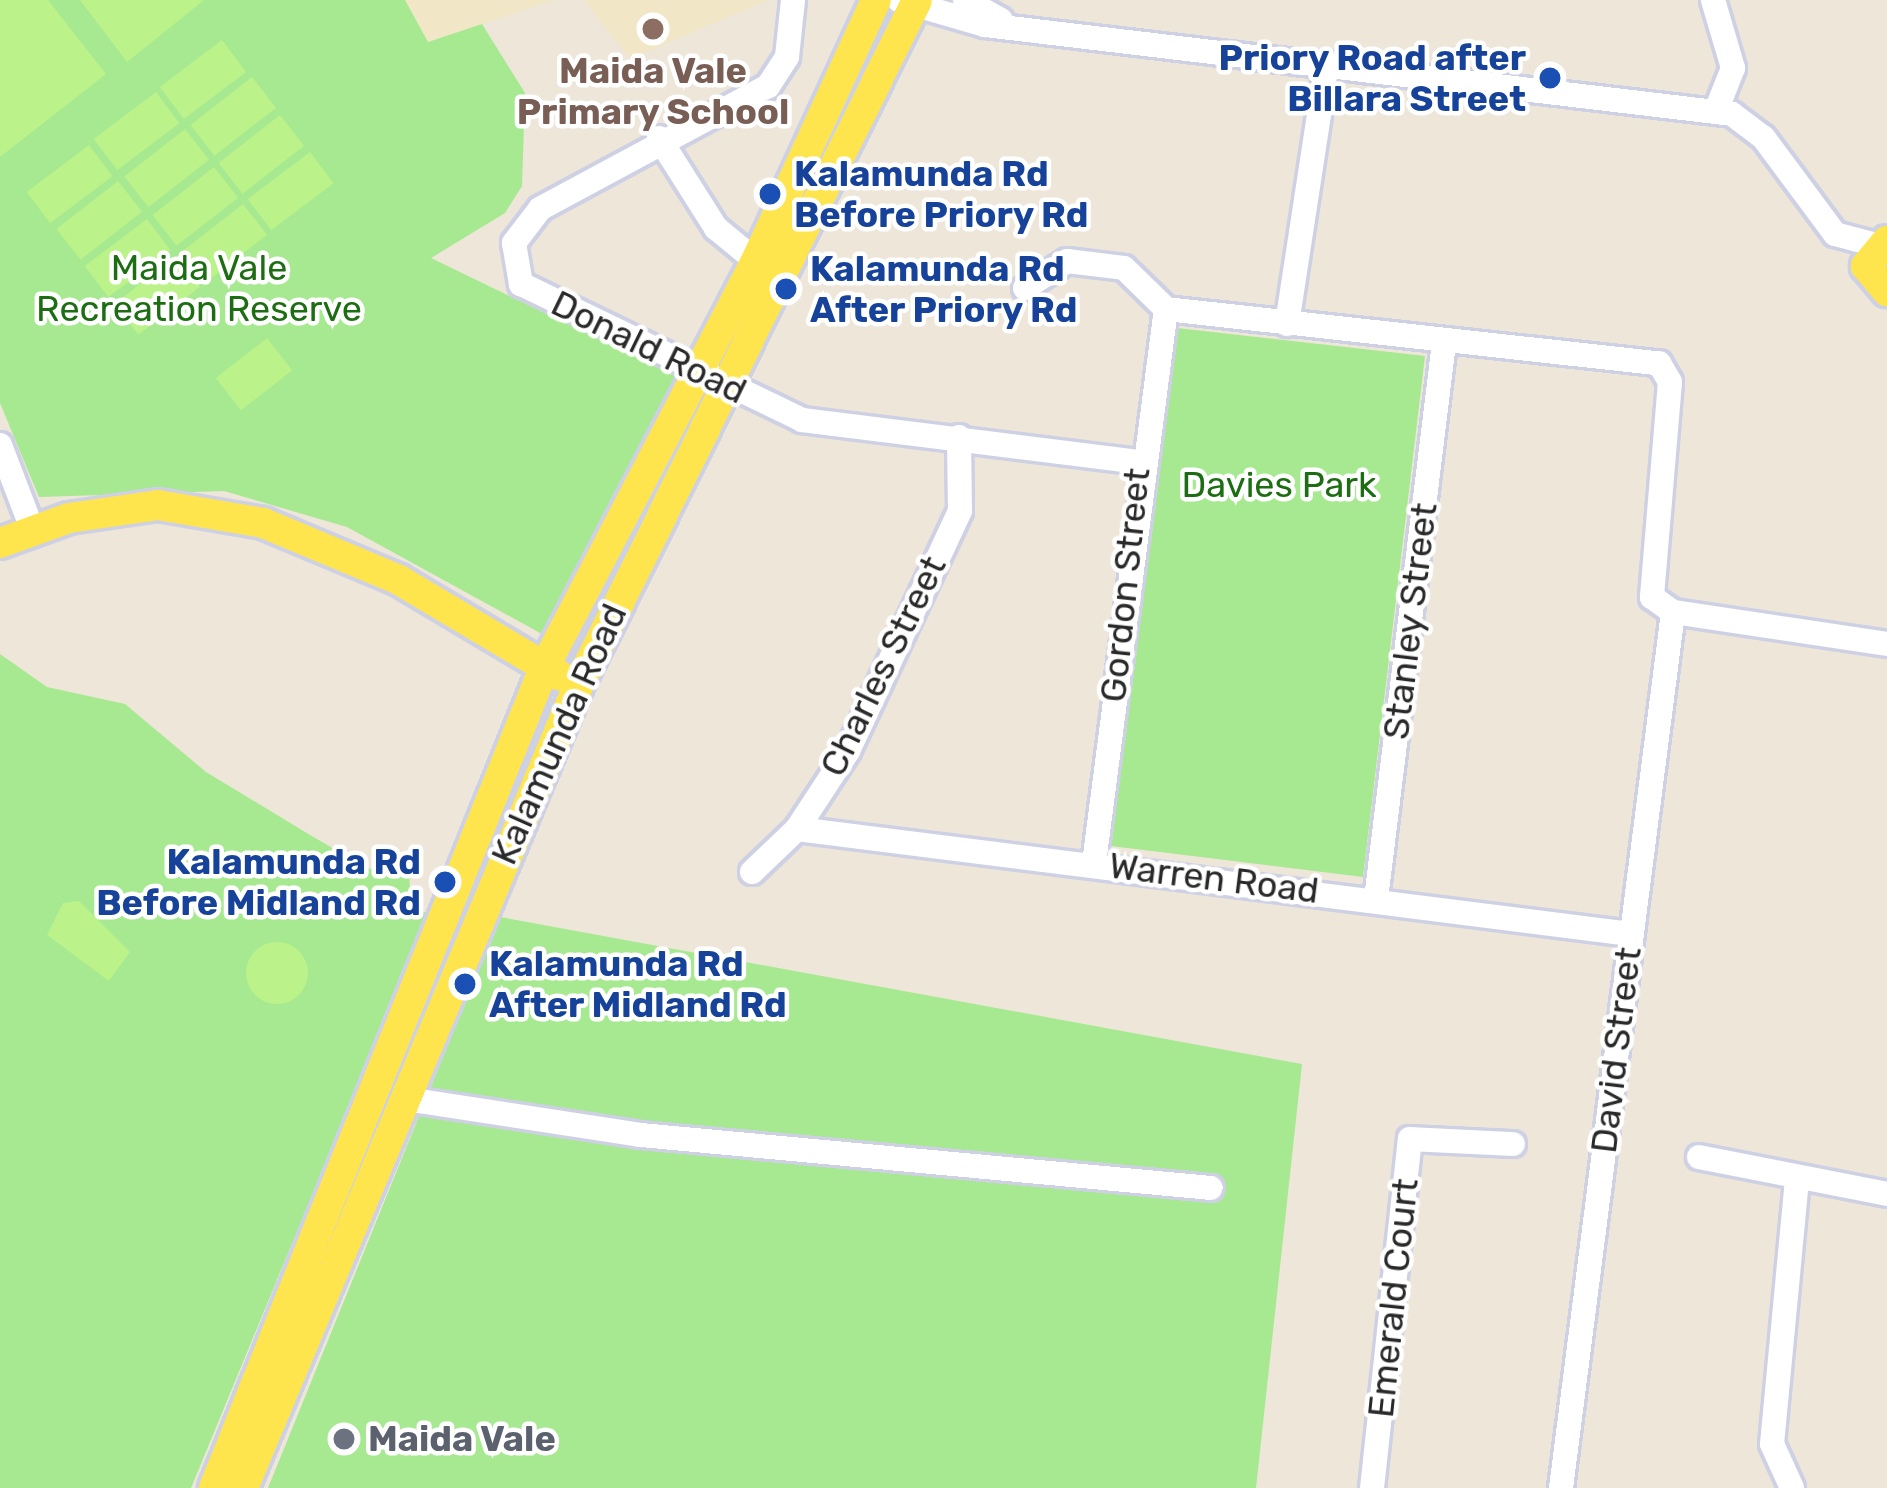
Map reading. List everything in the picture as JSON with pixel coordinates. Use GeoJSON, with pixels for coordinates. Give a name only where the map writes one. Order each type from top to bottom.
{"type":"FeatureCollection","features":[{"type":"Feature","properties":{"kind":"main road","name":"Kalamunda Road"},"geometry":{"type":"LineString","coordinates":[[243,1488],[756,261],[876,0]]}},
{"type":"Feature","properties":{"kind":"main road","name":"Kalamunda Road"},"geometry":{"type":"LineString","coordinates":[[214,1488],[470,836],[547,663],[711,376],[910,2]]}},
{"type":"Feature","properties":{"kind":"main road"},"geometry":{"type":"LineString","coordinates":[[1880,289],[1882,241]]}},
{"type":"Feature","properties":{"kind":"main road"},"geometry":{"type":"LineString","coordinates":[[0,544],[32,529],[158,505],[247,519],[338,550],[581,680]]}},
{"type":"Feature","properties":{"kind":"main road"},"geometry":{"type":"LineString","coordinates":[[470,836],[514,695],[494,637]]}},
{"type":"Feature","properties":{"kind":"street","name":"Donald Road"},"geometry":{"type":"LineString","coordinates":[[794,0],[787,57],[768,86],[659,138],[540,209],[521,226],[514,264],[521,284],[802,420],[1138,462]]}},
{"type":"Feature","properties":{"kind":"street"},"geometry":{"type":"LineString","coordinates":[[965,0],[1000,20]]}},
{"type":"Feature","properties":{"kind":"street"},"geometry":{"type":"LineString","coordinates":[[1712,0],[1733,68],[1716,111]]}},
{"type":"Feature","properties":{"kind":"street"},"geometry":{"type":"LineString","coordinates":[[910,2],[1000,20],[1716,111],[1749,124],[1835,234],[1882,241]]}},
{"type":"Feature","properties":{"kind":"street"},"geometry":{"type":"LineString","coordinates":[[1287,324],[1327,63]]}},
{"type":"Feature","properties":{"kind":"street"},"geometry":{"type":"LineString","coordinates":[[659,138],[716,228],[756,261]]}},
{"type":"Feature","properties":{"kind":"street"},"geometry":{"type":"LineString","coordinates":[[1776,154],[1822,235],[1880,289]]}},
{"type":"Feature","properties":{"kind":"street"},"geometry":{"type":"LineString","coordinates":[[1025,288],[1067,261],[1124,268],[1166,309],[1667,370],[1652,597],[1673,612],[1887,644]]}},
{"type":"Feature","properties":{"kind":"street","name":"Gordon Street"},"geometry":{"type":"LineString","coordinates":[[1094,863],[1138,462],[1166,309]]}},
{"type":"Feature","properties":{"kind":"street","name":"Stanley Street"},"geometry":{"type":"LineString","coordinates":[[1376,899],[1444,343]]}},
{"type":"Feature","properties":{"kind":"street","name":"Charles Street"},"geometry":{"type":"LineString","coordinates":[[752,872],[797,830],[848,751],[960,511],[959,437]]}},
{"type":"Feature","properties":{"kind":"street"},"geometry":{"type":"LineString","coordinates":[[0,445],[32,529]]}},
{"type":"Feature","properties":{"kind":"street","name":"David Street"},"geometry":{"type":"LineString","coordinates":[[1561,1488],[1673,612]]}},
{"type":"Feature","properties":{"kind":"street","name":"Warren Road"},"geometry":{"type":"LineString","coordinates":[[797,830],[1094,863],[1630,934]]}},
{"type":"Feature","properties":{"kind":"street"},"geometry":{"type":"LineString","coordinates":[[406,1099],[641,1135],[1211,1188]]}},
{"type":"Feature","properties":{"kind":"street","name":"Emerald Court"},"geometry":{"type":"LineString","coordinates":[[1372,1488],[1410,1139],[1513,1144]]}},
{"type":"Feature","properties":{"kind":"street"},"geometry":{"type":"LineString","coordinates":[[1699,1157],[1797,1181],[1887,1194]]}},
{"type":"Feature","properties":{"kind":"street"},"geometry":{"type":"LineString","coordinates":[[1792,1488],[1772,1444],[1797,1181]]}},
{"type":"Feature","properties":{"kind":"shaded area","name":"Maida Vale Primary School"},"geometry":{"type":"Polygon","coordinates":[[[405,0],[555,0],[427,42],[405,0]]]}},
{"type":"Feature","properties":{"kind":"shaded area","name":"Maida Vale Primary School"},"geometry":{"type":"Polygon","coordinates":[[[584,0],[768,0],[630,59],[584,0]]]}},
{"type":"Feature","properties":{"kind":"green space","name":"Maida Vale Recreation Reserve"},"geometry":{"type":"Polygon","coordinates":[[[0,0],[405,0],[428,42],[482,24],[525,93],[522,186],[505,213],[431,258],[679,378],[542,634],[347,527],[224,491],[39,497],[0,403],[0,0]]]}},
{"type":"Feature","properties":{"kind":"green space"},"geometry":{"type":"Polygon","coordinates":[[[0,0],[48,0],[106,74],[0,157],[0,0]]]}},
{"type":"Feature","properties":{"kind":"green space"},"geometry":{"type":"Polygon","coordinates":[[[80,0],[204,0],[127,62],[80,0]]]}},
{"type":"Feature","properties":{"kind":"green space"},"geometry":{"type":"Polygon","coordinates":[[[222,40],[246,72],[184,119],[160,87],[222,40]]]}},
{"type":"Feature","properties":{"kind":"green space"},"geometry":{"type":"Polygon","coordinates":[[[252,77],[276,108],[215,156],[191,125],[252,77]]]}},
{"type":"Feature","properties":{"kind":"green space"},"geometry":{"type":"Polygon","coordinates":[[[156,92],[179,123],[117,170],[94,139],[156,92]]]}},
{"type":"Feature","properties":{"kind":"green space"},"geometry":{"type":"Polygon","coordinates":[[[280,115],[304,146],[243,194],[219,163],[280,115]]]}},
{"type":"Feature","properties":{"kind":"green space"},"geometry":{"type":"Polygon","coordinates":[[[185,129],[209,160],[148,207],[124,176],[185,129]]]}},
{"type":"Feature","properties":{"kind":"green space"},"geometry":{"type":"Polygon","coordinates":[[[89,145],[112,176],[50,223],[27,192],[89,145]]]}},
{"type":"Feature","properties":{"kind":"green space"},"geometry":{"type":"Polygon","coordinates":[[[310,152],[333,183],[271,230],[248,199],[310,152]]]}},
{"type":"Feature","properties":{"kind":"green space"},"geometry":{"type":"Polygon","coordinates":[[[214,167],[238,198],[177,246],[153,215],[214,167]]]}},
{"type":"Feature","properties":{"kind":"green space"},"geometry":{"type":"Polygon","coordinates":[[[118,181],[142,212],[81,260],[57,229],[118,181]]]}},
{"type":"Feature","properties":{"kind":"green space"},"geometry":{"type":"Polygon","coordinates":[[[243,204],[267,235],[206,283],[182,252],[243,204]]]}},
{"type":"Feature","properties":{"kind":"green space"},"geometry":{"type":"Polygon","coordinates":[[[147,219],[170,250],[108,297],[85,266],[147,219]]]}},
{"type":"Feature","properties":{"kind":"green space"},"geometry":{"type":"Polygon","coordinates":[[[176,256],[200,287],[139,335],[115,304],[176,256]]]}},
{"type":"Feature","properties":{"kind":"green space","name":"Davies Park"},"geometry":{"type":"Polygon","coordinates":[[[1177,328],[1425,356],[1363,877],[1111,846],[1149,471],[1177,328]]]}},
{"type":"Feature","properties":{"kind":"green space"},"geometry":{"type":"Polygon","coordinates":[[[267,338],[292,370],[241,410],[216,378],[267,338]]]}},
{"type":"Feature","properties":{"kind":"green space"},"geometry":{"type":"Polygon","coordinates":[[[0,654],[47,687],[125,704],[206,772],[310,835],[367,868],[409,876],[412,905],[428,914],[191,1488],[0,1488],[0,654]]]}},
{"type":"Feature","properties":{"kind":"green space"},"geometry":{"type":"Polygon","coordinates":[[[79,901],[130,952],[109,981],[47,935],[63,903],[79,901]]]}},
{"type":"Feature","properties":{"kind":"green space"},"geometry":{"type":"Polygon","coordinates":[[[500,917],[1302,1064],[1256,1488],[268,1488],[500,917]]]}},
{"type":"Feature","properties":{"kind":"green space"},"geometry":{"type":"Polygon","coordinates":[[[277,942],[299,951],[308,973],[299,995],[277,1004],[255,995],[246,973],[255,951],[277,942]]]}},
{"type":"Feature","properties":{"kind":"place","name":"Maida Vale Primary School"},"geometry":{"type":"Point","coordinates":[653,29]}},
{"type":"Feature","properties":{"kind":"place","name":"Priory Road after Billara Street"},"geometry":{"type":"Point","coordinates":[1550,78]}},
{"type":"Feature","properties":{"kind":"place","name":"Kalamunda Rd Before Priory Rd"},"geometry":{"type":"Point","coordinates":[770,194]}},
{"type":"Feature","properties":{"kind":"place","name":"Kalamunda Rd After Priory Rd"},"geometry":{"type":"Point","coordinates":[786,289]}},
{"type":"Feature","properties":{"kind":"place","name":"Kalamunda Rd Before Midland Rd"},"geometry":{"type":"Point","coordinates":[445,882]}},
{"type":"Feature","properties":{"kind":"place","name":"Kalamunda Rd After Midland Rd"},"geometry":{"type":"Point","coordinates":[465,984]}},
{"type":"Feature","properties":{"kind":"place","name":"Maida Vale"},"geometry":{"type":"Point","coordinates":[344,1439]}}]}
